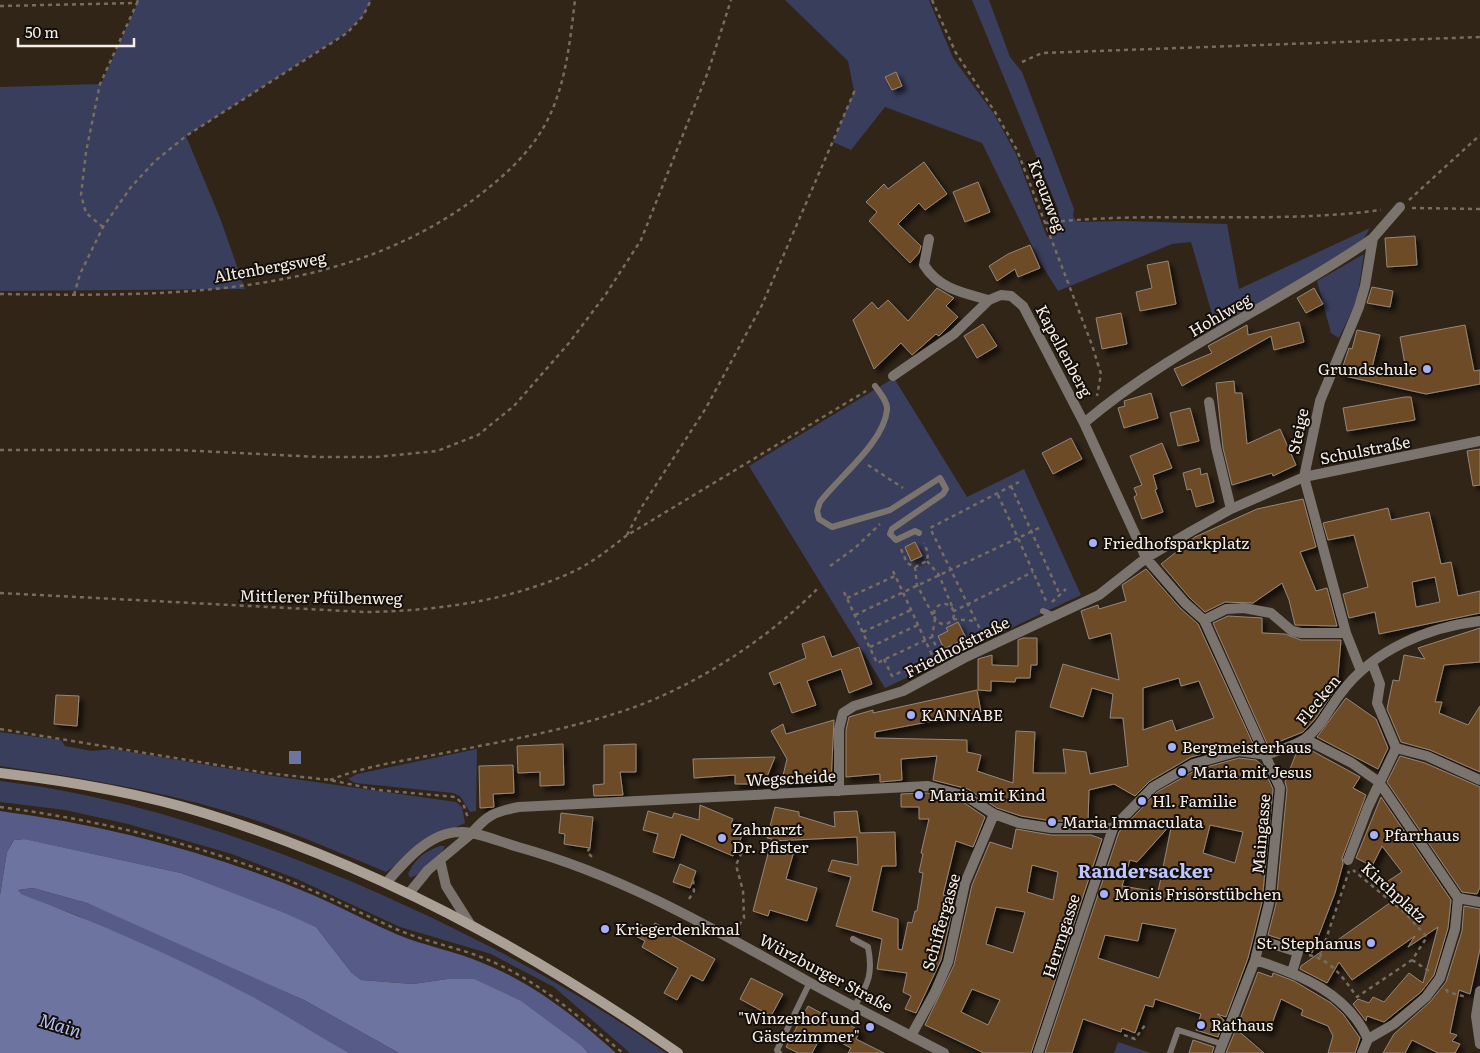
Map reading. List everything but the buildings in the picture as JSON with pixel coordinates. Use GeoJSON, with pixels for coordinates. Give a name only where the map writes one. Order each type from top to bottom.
{"type":"FeatureCollection","features":[{"type":"Feature","properties":{"kind":"main road"},"geometry":{"type":"LineString","coordinates":[[0,773],[101,788],[202,812],[261,831],[387,882],[470,924],[612,1006],[678,1053]]}},
{"type":"Feature","properties":{"kind":"street","name":"Steige"},"geometry":{"type":"LineString","coordinates":[[1361,671],[1346,633],[1304,477],[1320,401],[1359,307],[1374,238],[1400,207]]}},
{"type":"Feature","properties":{"kind":"street","name":"Hohlweg"},"geometry":{"type":"LineString","coordinates":[[1084,423],[1107,403],[1153,372],[1254,313],[1374,238]]}},
{"type":"Feature","properties":{"kind":"street"},"geometry":{"type":"LineString","coordinates":[[930,239],[924,255],[924,264],[931,276],[951,290],[989,300]]}},
{"type":"Feature","properties":{"kind":"street","name":"Kapellenberg"},"geometry":{"type":"LineString","coordinates":[[989,300],[1001,295],[1011,296],[1023,306],[1084,423],[1146,558]]}},
{"type":"Feature","properties":{"kind":"street"},"geometry":{"type":"LineString","coordinates":[[893,376],[954,334],[989,300]]}},
{"type":"Feature","properties":{"kind":"street"},"geometry":{"type":"LineString","coordinates":[[1209,402],[1218,456],[1232,509]]}},
{"type":"Feature","properties":{"kind":"street","name":"Schulstraße"},"geometry":{"type":"LineString","coordinates":[[1146,558],[1232,509],[1304,477],[1480,441]]}},
{"type":"Feature","properties":{"kind":"street","name":"Friedhofstraße"},"geometry":{"type":"LineString","coordinates":[[839,791],[839,729],[843,713],[854,706],[903,691],[1047,613],[1099,595],[1146,558]]}},
{"type":"Feature","properties":{"kind":"street","name":"Maingasse"},"geometry":{"type":"LineString","coordinates":[[1146,558],[1185,603],[1204,620],[1267,754],[1280,788],[1272,878],[1260,940],[1255,960],[1221,1048]]}},
{"type":"Feature","properties":{"kind":"street"},"geometry":{"type":"LineString","coordinates":[[1204,620],[1226,609],[1244,608],[1271,613],[1292,631],[1301,633],[1346,633]]}},
{"type":"Feature","properties":{"kind":"street","name":"Flecken"},"geometry":{"type":"LineString","coordinates":[[1267,754],[1305,740],[1323,721],[1341,692],[1361,671],[1372,663],[1417,636],[1480,621]]}},
{"type":"Feature","properties":{"kind":"street"},"geometry":{"type":"LineString","coordinates":[[1348,860],[1368,807],[1396,748],[1378,703],[1380,684],[1372,663]]}},
{"type":"Feature","properties":{"kind":"street"},"geometry":{"type":"LineString","coordinates":[[1305,740],[1352,763],[1380,784],[1458,898],[1456,929],[1440,978],[1426,997],[1412,1009],[1394,1024],[1368,1039],[1362,1053]]}},
{"type":"Feature","properties":{"kind":"street"},"geometry":{"type":"LineString","coordinates":[[1396,748],[1426,756],[1480,780]]}},
{"type":"Feature","properties":{"kind":"street","name":"Herrngasse"},"geometry":{"type":"LineString","coordinates":[[1038,1053],[1113,828],[1153,787],[1186,768],[1213,757],[1239,751],[1267,754]]}},
{"type":"Feature","properties":{"kind":"street","name":"Wegscheide"},"geometry":{"type":"LineString","coordinates":[[471,834],[487,816],[496,811],[519,807],[928,786],[966,796],[994,814],[1019,824],[1051,828],[1113,828]]}},
{"type":"Feature","properties":{"kind":"street","name":"Schiffergasse"},"geometry":{"type":"LineString","coordinates":[[911,1036],[935,992],[948,962],[965,883],[994,814]]}},
{"type":"Feature","properties":{"kind":"street","name":"Würzburger Straße"},"geometry":{"type":"LineString","coordinates":[[387,882],[410,857],[433,840],[460,832],[530,850],[627,885],[664,902],[944,1053]]}},
{"type":"Feature","properties":{"kind":"street"},"geometry":{"type":"LineString","coordinates":[[410,892],[440,860],[471,834]]}},
{"type":"Feature","properties":{"kind":"street"},"geometry":{"type":"LineString","coordinates":[[440,860],[446,886],[470,924]]}},
{"type":"Feature","properties":{"kind":"street"},"geometry":{"type":"LineString","coordinates":[[1458,898],[1480,902]]}},
{"type":"Feature","properties":{"kind":"street"},"geometry":{"type":"LineString","coordinates":[[1260,940],[1298,952],[1292,972]]}},
{"type":"Feature","properties":{"kind":"street"},"geometry":{"type":"LineString","coordinates":[[1255,960],[1292,972],[1338,998],[1350,1008],[1368,1039]]}},
{"type":"Feature","properties":{"kind":"street"},"geometry":{"type":"LineString","coordinates":[[1479,996],[1476,1016],[1480,1044]]}},
{"type":"Feature","properties":{"kind":"lane"},"geometry":{"type":"LineString","coordinates":[[875,386],[886,402],[887,410],[870,445],[820,502],[817,511],[819,519],[832,527],[890,510],[940,478],[946,488],[943,494],[892,529],[890,534],[896,540],[915,531],[919,533]]}},
{"type":"Feature","properties":{"kind":"lane"},"geometry":{"type":"LineString","coordinates":[[853,938],[868,946],[872,964],[866,988],[855,1005]]}},
{"type":"Feature","properties":{"kind":"lane"},"geometry":{"type":"LineString","coordinates":[[779,1053],[777,1050],[810,982]]}},
{"type":"Feature","properties":{"kind":"lane"},"geometry":{"type":"LineString","coordinates":[[1170,1053],[1178,1030],[1221,1048]]}},
{"type":"Feature","properties":{"kind":"path"},"geometry":{"type":"LineString","coordinates":[[74,295],[80,274],[102,227],[131,187],[155,161],[186,136],[347,33],[363,16],[371,0]]}},
{"type":"Feature","properties":{"kind":"path","name":"Altenbergsweg"},"geometry":{"type":"LineString","coordinates":[[0,294],[74,295],[174,292],[248,286],[304,276],[354,262],[396,246],[445,220],[496,182],[531,148],[558,96],[566,63],[575,0]]}},
{"type":"Feature","properties":{"kind":"path"},"geometry":{"type":"LineString","coordinates":[[0,450],[178,450],[319,457],[376,457],[437,451],[478,435],[514,406],[569,343],[606,294],[640,240],[708,72],[731,0]]}},
{"type":"Feature","properties":{"kind":"path","name":"Kreuzweg"},"geometry":{"type":"LineString","coordinates":[[932,0],[956,53],[995,112],[1017,150],[1080,311],[1101,374],[1094,415]]}},
{"type":"Feature","properties":{"kind":"path"},"geometry":{"type":"LineString","coordinates":[[0,6],[138,1],[100,84],[86,152],[81,195],[86,213],[102,227]]}},
{"type":"Feature","properties":{"kind":"path"},"geometry":{"type":"LineString","coordinates":[[1022,62],[1042,54],[1480,37]]}},
{"type":"Feature","properties":{"kind":"path"},"geometry":{"type":"LineString","coordinates":[[626,536],[641,508],[706,408],[762,305],[855,90]]}},
{"type":"Feature","properties":{"kind":"path"},"geometry":{"type":"LineString","coordinates":[[1400,207],[1480,135]]}},
{"type":"Feature","properties":{"kind":"path"},"geometry":{"type":"LineString","coordinates":[[1044,223],[1082,218],[1227,219],[1369,212],[1400,207],[1480,209]]}},
{"type":"Feature","properties":{"kind":"path","name":"Mittlerer Pfülbenweg"},"geometry":{"type":"LineString","coordinates":[[0,593],[355,612],[402,611],[468,604],[568,574],[596,558],[626,536],[875,386]]}},
{"type":"Feature","properties":{"kind":"path"},"geometry":{"type":"LineString","coordinates":[[858,458],[913,494]]}},
{"type":"Feature","properties":{"kind":"path"},"geometry":{"type":"LineString","coordinates":[[985,638],[930,528],[1019,482]]}},
{"type":"Feature","properties":{"kind":"path"},"geometry":{"type":"LineString","coordinates":[[1011,486],[1060,595]]}},
{"type":"Feature","properties":{"kind":"path"},"geometry":{"type":"LineString","coordinates":[[997,493],[1048,605],[1066,589]]}},
{"type":"Feature","properties":{"kind":"path"},"geometry":{"type":"LineString","coordinates":[[830,566],[877,529],[890,510]]}},
{"type":"Feature","properties":{"kind":"path"},"geometry":{"type":"LineString","coordinates":[[855,615],[1039,528]]}},
{"type":"Feature","properties":{"kind":"path"},"geometry":{"type":"LineString","coordinates":[[919,533],[928,553],[927,561],[939,575],[954,612],[953,619]]}},
{"type":"Feature","properties":{"kind":"path"},"geometry":{"type":"LineString","coordinates":[[898,544],[907,563],[915,567]]}},
{"type":"Feature","properties":{"kind":"path"},"geometry":{"type":"LineString","coordinates":[[915,567],[927,561]]}},
{"type":"Feature","properties":{"kind":"path"},"geometry":{"type":"LineString","coordinates":[[915,567],[917,585],[935,619],[944,624],[953,619],[976,621]]}},
{"type":"Feature","properties":{"kind":"path"},"geometry":{"type":"LineString","coordinates":[[893,571],[933,657]]}},
{"type":"Feature","properties":{"kind":"path"},"geometry":{"type":"LineString","coordinates":[[954,612],[1033,572]]}},
{"type":"Feature","properties":{"kind":"path"},"geometry":{"type":"LineString","coordinates":[[847,598],[895,576]]}},
{"type":"Feature","properties":{"kind":"path"},"geometry":{"type":"LineString","coordinates":[[330,780],[351,771],[477,746],[566,726],[632,708],[695,680],[793,614],[819,587]]}},
{"type":"Feature","properties":{"kind":"path"},"geometry":{"type":"LineString","coordinates":[[844,592],[877,663],[932,637]]}},
{"type":"Feature","properties":{"kind":"path"},"geometry":{"type":"LineString","coordinates":[[884,660],[892,676],[939,654],[932,637],[935,611],[940,605],[948,606],[954,612]]}},
{"type":"Feature","properties":{"kind":"path"},"geometry":{"type":"LineString","coordinates":[[863,632],[911,610]]}},
{"type":"Feature","properties":{"kind":"path"},"geometry":{"type":"LineString","coordinates":[[870,647],[918,625]]}},
{"type":"Feature","properties":{"kind":"path"},"geometry":{"type":"LineString","coordinates":[[0,729],[266,772],[330,780],[378,790],[456,797],[464,806],[471,834]]}},
{"type":"Feature","properties":{"kind":"path"},"geometry":{"type":"LineString","coordinates":[[0,807],[62,816],[135,831],[224,857],[281,877],[400,931],[485,959],[521,976],[556,999],[623,1053]]}},
{"type":"Feature","properties":{"kind":"path"},"geometry":{"type":"LineString","coordinates":[[739,843],[744,845],[736,864],[743,891],[744,918],[739,925]]}},
{"type":"Feature","properties":{"kind":"path"},"geometry":{"type":"LineString","coordinates":[[590,848],[588,852],[592,857]]}},
{"type":"Feature","properties":{"kind":"path","name":"Kirchplatz"},"geometry":{"type":"LineString","coordinates":[[1350,868],[1405,913],[1427,937],[1412,960],[1357,997],[1336,968],[1320,958],[1350,868]]}},
{"type":"Feature","properties":{"kind":"path"},"geometry":{"type":"LineString","coordinates":[[689,899],[694,891],[693,879]]}},
{"type":"Feature","properties":{"kind":"path"},"geometry":{"type":"LineString","coordinates":[[665,932],[673,935]]}},
{"type":"Feature","properties":{"kind":"path"},"geometry":{"type":"LineString","coordinates":[[1412,960],[1440,978],[1448,992],[1479,996]]}},
{"type":"Feature","properties":{"kind":"path"},"geometry":{"type":"LineString","coordinates":[[1124,1036],[1135,1039],[1145,1025]]}},
{"type":"Feature","properties":{"kind":"shaded area"},"geometry":{"type":"Polygon","coordinates":[[[139,0],[371,0],[363,16],[346,33],[186,136],[220,218],[245,289],[0,291],[0,87],[101,84],[139,0]]]}},
{"type":"Feature","properties":{"kind":"shaded area"},"geometry":{"type":"Polygon","coordinates":[[[785,0],[929,0],[953,58],[994,114],[1016,154],[1047,237],[1052,235],[1048,225],[1059,216],[1058,209],[972,0],[989,0],[1010,57],[1022,72],[1074,209],[1073,216],[1077,222],[1122,221],[1227,224],[1239,289],[1370,228],[1364,238],[1354,246],[1217,331],[1191,242],[1172,244],[1058,291],[1041,264],[982,143],[885,107],[851,150],[833,142],[854,91],[848,61],[785,0]]]}},
{"type":"Feature","properties":{"kind":"shaded area"},"geometry":{"type":"Polygon","coordinates":[[[1364,254],[1357,300],[1339,338],[1331,333],[1317,281],[1364,254]]]}},
{"type":"Feature","properties":{"kind":"shaded area"},"geometry":{"type":"Polygon","coordinates":[[[894,378],[967,497],[1024,469],[1081,595],[885,688],[749,466],[894,378]]]}},
{"type":"Feature","properties":{"kind":"shaded area"},"geometry":{"type":"Polygon","coordinates":[[[0,732],[61,740],[65,746],[92,751],[113,749],[266,775],[456,802],[462,807],[465,823],[443,833],[386,872],[287,832],[246,817],[198,803],[114,784],[0,766],[0,732]]]}},
{"type":"Feature","properties":{"kind":"shaded area"},"geometry":{"type":"Polygon","coordinates":[[[477,749],[476,811],[470,812],[460,796],[453,793],[355,783],[348,779],[357,774],[477,749]]]}},
{"type":"Feature","properties":{"kind":"shaded area"},"geometry":{"type":"Polygon","coordinates":[[[0,781],[46,788],[136,807],[225,834],[312,865],[396,901],[476,939],[553,981],[666,1053],[630,1053],[554,987],[491,954],[400,927],[297,879],[232,854],[128,824],[65,810],[0,802],[0,781]]]}},
{"type":"Feature","properties":{"kind":"shaded area"},"geometry":{"type":"Polygon","coordinates":[[[0,811],[80,824],[159,842],[275,880],[396,934],[474,959],[521,981],[586,1027],[616,1053],[588,1053],[583,1047],[447,979],[413,984],[361,980],[351,972],[316,927],[181,873],[23,839],[14,840],[7,852],[0,895],[0,811]]]}},
{"type":"Feature","properties":{"kind":"shaded area"},"geometry":{"type":"Polygon","coordinates":[[[440,846],[445,846],[435,861],[425,870],[410,878],[408,874],[417,860],[425,853],[440,846]]]}},
{"type":"Feature","properties":{"kind":"shaded area"},"geometry":{"type":"Polygon","coordinates":[[[33,888],[87,903],[163,935],[304,1000],[399,1053],[349,1053],[78,916],[20,894],[18,890],[33,888]]]}},
{"type":"Feature","properties":{"kind":"shaded area"},"geometry":{"type":"Polygon","coordinates":[[[1118,1042],[1151,1053],[1114,1053],[1118,1042]]]}},
{"type":"Feature","properties":{"kind":"water"},"geometry":{"type":"Polygon","coordinates":[[[289,751],[301,751],[301,764],[289,764],[289,751]]]}},
{"type":"Feature","properties":{"kind":"water","name":"Main"},"geometry":{"type":"Polygon","coordinates":[[[24,839],[181,873],[282,912],[316,927],[351,972],[361,980],[413,984],[447,979],[474,979],[521,1001],[583,1047],[588,1053],[399,1053],[304,1000],[87,903],[33,888],[18,890],[21,894],[192,966],[260,1001],[349,1053],[0,1053],[0,895],[7,852],[14,840],[24,839]]]}},
{"type":"Feature","properties":{"kind":"place","name":"Grundschule"},"geometry":{"type":"Point","coordinates":[1427,369]}},
{"type":"Feature","properties":{"kind":"place","name":"Friedhofsparkplatz"},"geometry":{"type":"Point","coordinates":[1093,543]}},
{"type":"Feature","properties":{"kind":"place","name":"KANNABE"},"geometry":{"type":"Point","coordinates":[911,715]}},
{"type":"Feature","properties":{"kind":"place","name":"Bergmeisterhaus"},"geometry":{"type":"Point","coordinates":[1172,747]}},
{"type":"Feature","properties":{"kind":"place","name":"Maria mit Jesus"},"geometry":{"type":"Point","coordinates":[1182,772]}},
{"type":"Feature","properties":{"kind":"place","name":"Maria mit Kind"},"geometry":{"type":"Point","coordinates":[919,795]}},
{"type":"Feature","properties":{"kind":"place","name":"Hl. Familie"},"geometry":{"type":"Point","coordinates":[1142,801]}},
{"type":"Feature","properties":{"kind":"place","name":"Maria Immaculata"},"geometry":{"type":"Point","coordinates":[1052,822]}},
{"type":"Feature","properties":{"kind":"place","name":"Pfarrhaus"},"geometry":{"type":"Point","coordinates":[1374,835]}},
{"type":"Feature","properties":{"kind":"place","name":"Zahnarzt Dr. Pfister"},"geometry":{"type":"Point","coordinates":[722,838]}},
{"type":"Feature","properties":{"kind":"place","name":"Monis Frisörstübchen"},"geometry":{"type":"Point","coordinates":[1104,894]}},
{"type":"Feature","properties":{"kind":"place","name":"Kriegerdenkmal"},"geometry":{"type":"Point","coordinates":[605,929]}},
{"type":"Feature","properties":{"kind":"place","name":"St. Stephanus"},"geometry":{"type":"Point","coordinates":[1371,943]}},
{"type":"Feature","properties":{"kind":"place","name":"Rathaus"},"geometry":{"type":"Point","coordinates":[1201,1025]}},
{"type":"Feature","properties":{"kind":"place","name":"\"Winzerhof und Gästezimmer\""},"geometry":{"type":"Point","coordinates":[870,1027]}},
{"type":"Feature","properties":{"kind":"district","name":"Randersacker"},"geometry":{"type":"Point","coordinates":[1145,871]}}]}
